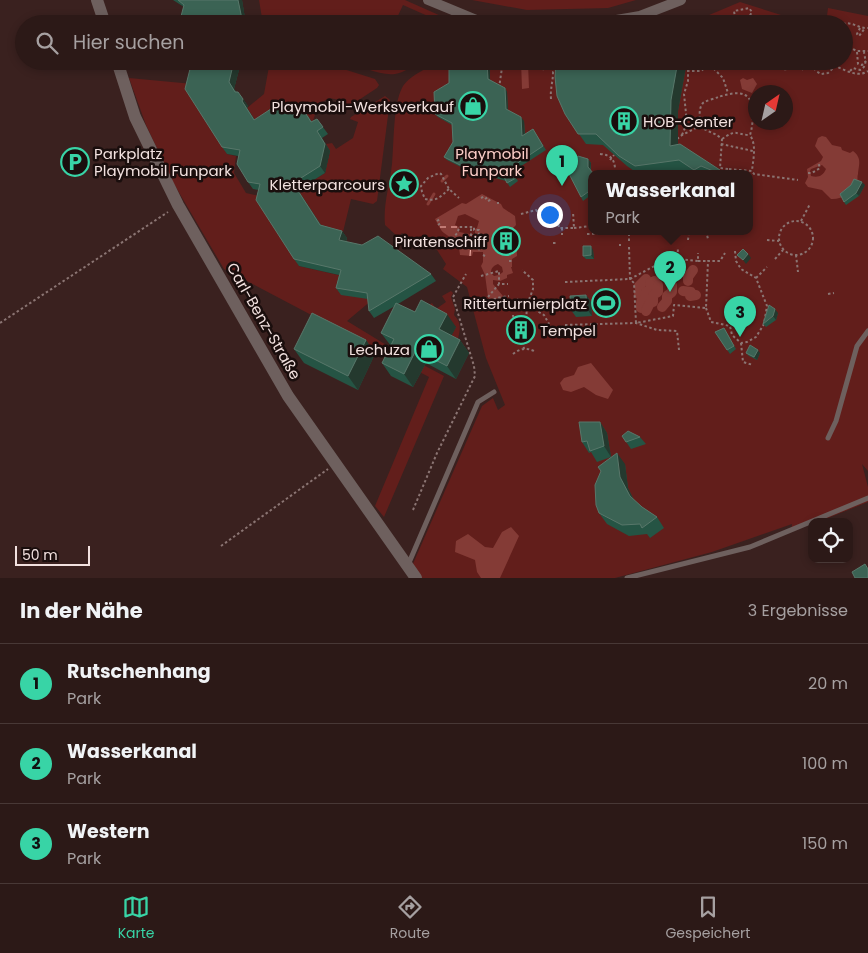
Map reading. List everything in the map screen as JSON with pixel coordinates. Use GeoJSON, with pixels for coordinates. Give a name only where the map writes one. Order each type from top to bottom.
{"type":"FeatureCollection","features":[{"type":"Feature","properties":{"kind":"street"},"geometry":{"type":"LineString","coordinates":[[97,0],[101,15]]}},
{"type":"Feature","properties":{"kind":"street"},"geometry":{"type":"LineString","coordinates":[[428,0],[464,15]]}},
{"type":"Feature","properties":{"kind":"street"},"geometry":{"type":"LineString","coordinates":[[643,15],[682,0]]}},
{"type":"Feature","properties":{"kind":"street","name":"Carl-Benz-Straße"},"geometry":{"type":"LineString","coordinates":[[120,70],[135,118],[178,205],[288,396],[416,578]]}},
{"type":"Feature","properties":{"kind":"lane"},"geometry":{"type":"LineString","coordinates":[[828,438],[836,421],[857,346],[868,330]]}},
{"type":"Feature","properties":{"kind":"lane"},"geometry":{"type":"LineString","coordinates":[[408,566],[478,402],[494,392]]}},
{"type":"Feature","properties":{"kind":"lane"},"geometry":{"type":"LineString","coordinates":[[627,578],[750,547],[868,498]]}},
{"type":"Feature","properties":{"kind":"path"},"geometry":{"type":"LineString","coordinates":[[734,15],[734,11],[749,8],[752,12],[750,15]]}},
{"type":"Feature","properties":{"kind":"path"},"geometry":{"type":"LineString","coordinates":[[853,24],[860,28],[866,28]]}},
{"type":"Feature","properties":{"kind":"path"},"geometry":{"type":"LineString","coordinates":[[860,28],[857,34],[859,36],[866,28]]}},
{"type":"Feature","properties":{"kind":"path"},"geometry":{"type":"LineString","coordinates":[[853,50],[858,52],[868,51]]}},
{"type":"Feature","properties":{"kind":"path"},"geometry":{"type":"LineString","coordinates":[[858,52],[858,64],[862,65],[866,61]]}},
{"type":"Feature","properties":{"kind":"path"},"geometry":{"type":"LineString","coordinates":[[853,68],[863,69],[866,65],[864,52]]}},
{"type":"Feature","properties":{"kind":"path"},"geometry":{"type":"LineString","coordinates":[[499,88],[502,70]]}},
{"type":"Feature","properties":{"kind":"path"},"geometry":{"type":"LineString","coordinates":[[682,135],[687,123],[684,94],[688,81],[687,71],[701,70]]}},
{"type":"Feature","properties":{"kind":"path"},"geometry":{"type":"LineString","coordinates":[[716,70],[723,78],[728,94]]}},
{"type":"Feature","properties":{"kind":"path"},"geometry":{"type":"LineString","coordinates":[[817,70],[821,74],[828,73],[831,70]]}},
{"type":"Feature","properties":{"kind":"path"},"geometry":{"type":"LineString","coordinates":[[845,70],[862,74],[868,71]]}},
{"type":"Feature","properties":{"kind":"path"},"geometry":{"type":"LineString","coordinates":[[551,99],[550,87],[553,84],[553,72],[559,72]]}},
{"type":"Feature","properties":{"kind":"path"},"geometry":{"type":"LineString","coordinates":[[700,126],[700,108],[704,103],[728,94],[742,93],[747,95],[753,115],[750,136]]}},
{"type":"Feature","properties":{"kind":"path"},"geometry":{"type":"LineString","coordinates":[[677,140],[682,135],[700,126]]}},
{"type":"Feature","properties":{"kind":"path"},"geometry":{"type":"LineString","coordinates":[[700,126],[715,133],[722,139]]}},
{"type":"Feature","properties":{"kind":"path"},"geometry":{"type":"LineString","coordinates":[[740,170],[720,168],[722,139],[733,132],[750,136],[754,141],[752,170]]}},
{"type":"Feature","properties":{"kind":"path"},"geometry":{"type":"LineString","coordinates":[[721,144],[754,151]]}},
{"type":"Feature","properties":{"kind":"path"},"geometry":{"type":"LineString","coordinates":[[600,154],[612,158],[615,168]]}},
{"type":"Feature","properties":{"kind":"path"},"geometry":{"type":"LineString","coordinates":[[808,173],[812,173],[820,168],[818,162]]}},
{"type":"Feature","properties":{"kind":"path"},"geometry":{"type":"LineString","coordinates":[[753,172],[798,180]]}},
{"type":"Feature","properties":{"kind":"path"},"geometry":{"type":"LineString","coordinates":[[448,189],[438,199],[432,201],[425,199],[421,186],[428,178],[438,173],[441,174],[448,189],[459,198]]}},
{"type":"Feature","properties":{"kind":"path"},"geometry":{"type":"LineString","coordinates":[[481,198],[485,196]]}},
{"type":"Feature","properties":{"kind":"path"},"geometry":{"type":"LineString","coordinates":[[485,200],[488,197]]}},
{"type":"Feature","properties":{"kind":"path"},"geometry":{"type":"LineString","coordinates":[[488,201],[492,199]]}},
{"type":"Feature","properties":{"kind":"path"},"geometry":{"type":"LineString","coordinates":[[801,221],[810,204]]}},
{"type":"Feature","properties":{"kind":"path"},"geometry":{"type":"LineString","coordinates":[[0,323],[178,205]]}},
{"type":"Feature","properties":{"kind":"path"},"geometry":{"type":"LineString","coordinates":[[522,214],[536,210],[546,221],[558,222],[559,228],[588,226]]}},
{"type":"Feature","properties":{"kind":"path"},"geometry":{"type":"LineString","coordinates":[[573,212],[574,228]]}},
{"type":"Feature","properties":{"kind":"path"},"geometry":{"type":"LineString","coordinates":[[791,221],[801,221],[811,228],[813,240],[807,251],[796,255],[784,250],[779,241],[780,231],[791,221]]}},
{"type":"Feature","properties":{"kind":"path"},"geometry":{"type":"LineString","coordinates":[[438,225],[442,222]]}},
{"type":"Feature","properties":{"kind":"path"},"geometry":{"type":"LineString","coordinates":[[448,243],[459,227],[474,227],[474,230],[479,230],[479,252]]}},
{"type":"Feature","properties":{"kind":"path"},"geometry":{"type":"LineString","coordinates":[[471,227],[471,241]]}},
{"type":"Feature","properties":{"kind":"path"},"geometry":{"type":"LineString","coordinates":[[562,228],[562,235]]}},
{"type":"Feature","properties":{"kind":"path"},"geometry":{"type":"LineString","coordinates":[[508,235],[516,230]]}},
{"type":"Feature","properties":{"kind":"path"},"geometry":{"type":"LineString","coordinates":[[629,235],[629,241]]}},
{"type":"Feature","properties":{"kind":"path"},"geometry":{"type":"LineString","coordinates":[[688,240],[689,235]]}},
{"type":"Feature","properties":{"kind":"path"},"geometry":{"type":"LineString","coordinates":[[708,235],[708,239]]}},
{"type":"Feature","properties":{"kind":"path"},"geometry":{"type":"LineString","coordinates":[[509,238],[516,238]]}},
{"type":"Feature","properties":{"kind":"path"},"geometry":{"type":"LineString","coordinates":[[767,240],[779,241]]}},
{"type":"Feature","properties":{"kind":"path"},"geometry":{"type":"LineString","coordinates":[[553,243],[558,243]]}},
{"type":"Feature","properties":{"kind":"path"},"geometry":{"type":"LineString","coordinates":[[511,245],[517,246]]}},
{"type":"Feature","properties":{"kind":"path"},"geometry":{"type":"LineString","coordinates":[[629,247],[630,279],[634,283],[636,323]]}},
{"type":"Feature","properties":{"kind":"path"},"geometry":{"type":"LineString","coordinates":[[677,267],[678,247]]}},
{"type":"Feature","properties":{"kind":"path"},"geometry":{"type":"LineString","coordinates":[[774,259],[784,250]]}},
{"type":"Feature","properties":{"kind":"path"},"geometry":{"type":"LineString","coordinates":[[735,251],[736,261],[741,270],[756,278],[767,306],[764,324],[756,337],[741,343]]}},
{"type":"Feature","properties":{"kind":"path"},"geometry":{"type":"LineString","coordinates":[[698,253],[698,261]]}},
{"type":"Feature","properties":{"kind":"path"},"geometry":{"type":"LineString","coordinates":[[565,282],[630,279],[662,262],[678,260],[720,261],[725,253]]}},
{"type":"Feature","properties":{"kind":"path"},"geometry":{"type":"LineString","coordinates":[[796,255],[798,272]]}},
{"type":"Feature","properties":{"kind":"path"},"geometry":{"type":"LineString","coordinates":[[708,261],[706,308],[711,322],[730,326],[732,335],[741,343],[743,362],[753,365]]}},
{"type":"Feature","properties":{"kind":"path"},"geometry":{"type":"LineString","coordinates":[[756,278],[767,267]]}},
{"type":"Feature","properties":{"kind":"path"},"geometry":{"type":"LineString","coordinates":[[513,315],[514,324],[526,323],[527,305],[533,289],[533,280],[522,270]]}},
{"type":"Feature","properties":{"kind":"path"},"geometry":{"type":"LineString","coordinates":[[483,275],[498,271],[500,276],[500,284],[488,296]]}},
{"type":"Feature","properties":{"kind":"path"},"geometry":{"type":"LineString","coordinates":[[414,510],[437,453],[475,376],[474,366],[453,297],[466,274]]}},
{"type":"Feature","properties":{"kind":"path"},"geometry":{"type":"LineString","coordinates":[[500,284],[508,284]]}},
{"type":"Feature","properties":{"kind":"path"},"geometry":{"type":"LineString","coordinates":[[828,294],[834,293]]}},
{"type":"Feature","properties":{"kind":"path"},"geometry":{"type":"LineString","coordinates":[[491,302],[496,298],[508,296]]}},
{"type":"Feature","properties":{"kind":"path"},"geometry":{"type":"LineString","coordinates":[[517,299],[544,315],[549,324]]}},
{"type":"Feature","properties":{"kind":"path"},"geometry":{"type":"LineString","coordinates":[[566,326],[636,323],[673,316],[674,305],[706,308]]}},
{"type":"Feature","properties":{"kind":"path"},"geometry":{"type":"LineString","coordinates":[[520,323],[521,337],[519,337],[519,342],[523,342],[524,349]]}},
{"type":"Feature","properties":{"kind":"path"},"geometry":{"type":"LineString","coordinates":[[636,323],[656,330],[677,331],[679,350]]}},
{"type":"Feature","properties":{"kind":"path"},"geometry":{"type":"LineString","coordinates":[[512,354],[518,350],[534,350]]}},
{"type":"Feature","properties":{"kind":"path"},"geometry":{"type":"LineString","coordinates":[[221,546],[336,464]]}},
{"type":"Feature","properties":{"kind":"green space"},"geometry":{"type":"Polygon","coordinates":[[[259,0],[405,0],[439,15],[426,15],[403,5],[398,15],[262,15],[259,0]]]}},
{"type":"Feature","properties":{"kind":"green space"},"geometry":{"type":"Polygon","coordinates":[[[472,0],[636,0],[608,8],[527,10],[472,0]]]}},
{"type":"Feature","properties":{"kind":"green space"},"geometry":{"type":"Polygon","coordinates":[[[740,2],[781,15],[709,15],[740,2]]]}},
{"type":"Feature","properties":{"kind":"green space","name":"Playmobil Funpark"},"geometry":{"type":"Polygon","coordinates":[[[828,8],[868,16],[868,471],[862,464],[868,487],[868,502],[828,518],[808,518],[808,524],[791,532],[792,524],[712,552],[615,578],[421,578],[412,566],[482,406],[493,398],[498,410],[505,405],[486,358],[467,287],[443,269],[446,264],[430,239],[424,248],[402,233],[398,237],[385,225],[395,114],[399,95],[405,84],[423,70],[853,70],[853,15],[827,15],[828,8]]]}},
{"type":"Feature","properties":{"kind":"green space"},"geometry":{"type":"Polygon","coordinates":[[[268,70],[346,70],[375,79],[379,85],[345,109],[345,101],[329,98],[311,109],[315,115],[312,123],[259,127],[247,108],[264,94],[268,70]]]}},
{"type":"Feature","properties":{"kind":"green space"},"geometry":{"type":"Polygon","coordinates":[[[370,70],[406,70],[395,74],[383,74],[370,70]]]}},
{"type":"Feature","properties":{"kind":"green space"},"geometry":{"type":"Polygon","coordinates":[[[129,78],[193,84],[227,154],[236,156],[234,173],[246,193],[264,197],[299,266],[338,275],[338,272],[372,300],[347,321],[388,346],[444,376],[384,517],[375,506],[429,377],[224,269],[174,184],[146,125],[129,78]]]}},
{"type":"Feature","properties":{"kind":"green space"},"geometry":{"type":"Polygon","coordinates":[[[385,96],[390,100],[377,201],[373,204],[351,199],[342,236],[325,232],[298,190],[325,173],[330,151],[326,144],[332,143],[336,149],[353,138],[358,122],[350,119],[351,117],[385,96]]]}},
{"type":"Feature","properties":{"kind":"green space"},"geometry":{"type":"Polygon","coordinates":[[[451,291],[453,293],[451,297],[455,309],[454,315],[460,327],[458,339],[464,345],[467,352],[448,342],[456,327],[428,306],[432,303],[436,309],[446,302],[442,296],[451,291]]]}},
{"type":"Feature","properties":{"kind":"shaded area"},"geometry":{"type":"Polygon","coordinates":[[[521,70],[528,70],[529,88],[522,89],[521,70]]]}},
{"type":"Feature","properties":{"kind":"shaded area"},"geometry":{"type":"Polygon","coordinates":[[[743,78],[747,80],[753,78],[757,84],[748,85],[748,91],[742,89],[740,80],[743,78]]]}},
{"type":"Feature","properties":{"kind":"shaded area"},"geometry":{"type":"Polygon","coordinates":[[[826,137],[832,145],[841,147],[842,150],[850,153],[853,151],[858,156],[857,182],[853,189],[843,197],[831,199],[822,190],[808,187],[805,183],[808,177],[807,169],[821,161],[823,157],[815,146],[818,138],[826,137]],[[822,165],[811,169],[811,176],[820,176],[826,169],[822,165]]]}},
{"type":"Feature","properties":{"kind":"shaded area"},"geometry":{"type":"Polygon","coordinates":[[[482,194],[501,204],[503,208],[515,216],[516,225],[513,228],[516,230],[517,256],[512,259],[511,267],[513,273],[500,281],[493,280],[493,284],[507,301],[505,308],[497,309],[488,297],[485,275],[481,266],[483,252],[473,252],[472,256],[460,255],[457,244],[440,229],[435,219],[462,203],[466,204],[482,194]],[[465,214],[458,216],[455,225],[459,227],[459,232],[470,234],[469,241],[472,241],[472,234],[475,234],[479,221],[465,214]],[[498,264],[491,270],[494,276],[503,272],[502,267],[498,264]]]}},
{"type":"Feature","properties":{"kind":"shaded area"},"geometry":{"type":"Polygon","coordinates":[[[591,363],[613,390],[608,399],[596,395],[584,387],[571,392],[563,390],[560,383],[564,378],[574,375],[578,367],[591,363]]]}},
{"type":"Feature","properties":{"kind":"shaded area"},"geometry":{"type":"Polygon","coordinates":[[[511,527],[519,536],[500,578],[481,578],[477,572],[475,560],[455,552],[456,541],[468,534],[485,547],[493,548],[502,532],[511,527]]]}},
{"type":"Feature","properties":{"kind":"building"},"geometry":{"type":"Polygon","coordinates":[[[178,0],[238,0],[241,15],[181,15],[184,5],[178,0]]]}},
{"type":"Feature","properties":{"kind":"building"},"geometry":{"type":"Polygon","coordinates":[[[190,70],[232,70],[229,82],[235,92],[238,92],[243,99],[242,101],[254,120],[280,103],[303,109],[311,122],[317,119],[323,127],[317,131],[325,144],[320,166],[293,183],[320,225],[342,231],[339,240],[362,245],[378,236],[431,274],[369,311],[367,293],[336,288],[341,270],[294,259],[256,200],[260,184],[248,182],[237,164],[240,150],[222,147],[185,89],[190,70]]]}},
{"type":"Feature","properties":{"kind":"building","name":"Playmobil-Werksverkauf"},"geometry":{"type":"Polygon","coordinates":[[[449,70],[488,70],[488,79],[505,88],[506,109],[521,117],[522,136],[533,129],[543,146],[510,168],[516,178],[507,183],[504,177],[464,167],[444,157],[453,142],[452,123],[435,114],[434,92],[449,83],[449,70]]]}},
{"type":"Feature","properties":{"kind":"building","name":"HOB-Center"},"geometry":{"type":"Polygon","coordinates":[[[555,70],[676,70],[671,100],[670,146],[680,144],[720,170],[711,170],[701,166],[694,170],[679,160],[635,166],[619,156],[596,134],[578,134],[565,114],[557,96],[555,70]]]}},
{"type":"Feature","properties":{"kind":"building"},"geometry":{"type":"Polygon","coordinates":[[[578,156],[588,159],[588,167],[590,170],[588,170],[588,192],[581,197],[567,170],[578,156]]]}},
{"type":"Feature","properties":{"kind":"building"},"geometry":{"type":"Polygon","coordinates":[[[854,179],[862,182],[856,193],[844,202],[840,194],[851,185],[854,179]]]}},
{"type":"Feature","properties":{"kind":"building"},"geometry":{"type":"Polygon","coordinates":[[[583,246],[591,246],[591,255],[583,256],[583,246]]]}},
{"type":"Feature","properties":{"kind":"building"},"geometry":{"type":"Polygon","coordinates":[[[743,249],[748,254],[743,260],[737,255],[743,249]]]}},
{"type":"Feature","properties":{"kind":"building"},"geometry":{"type":"Polygon","coordinates":[[[586,295],[587,309],[571,310],[570,296],[586,295]]]}},
{"type":"Feature","properties":{"kind":"building"},"geometry":{"type":"Polygon","coordinates":[[[421,300],[447,314],[439,329],[460,340],[447,366],[416,350],[404,374],[382,363],[394,339],[381,333],[396,303],[415,312],[421,300]]]}},
{"type":"Feature","properties":{"kind":"building"},"geometry":{"type":"Polygon","coordinates":[[[769,305],[775,309],[773,316],[763,324],[769,305]]]}},
{"type":"Feature","properties":{"kind":"building"},"geometry":{"type":"Polygon","coordinates":[[[312,313],[366,340],[348,376],[294,349],[312,313]]]}},
{"type":"Feature","properties":{"kind":"building"},"geometry":{"type":"Polygon","coordinates":[[[724,328],[734,346],[727,350],[715,332],[724,328]]]}},
{"type":"Feature","properties":{"kind":"building"},"geometry":{"type":"Polygon","coordinates":[[[750,345],[758,350],[754,357],[746,353],[750,345]]]}},
{"type":"Feature","properties":{"kind":"building"},"geometry":{"type":"Polygon","coordinates":[[[579,422],[600,422],[604,446],[590,451],[587,441],[582,442],[579,422]]]}},
{"type":"Feature","properties":{"kind":"building"},"geometry":{"type":"Polygon","coordinates":[[[628,431],[640,437],[626,442],[622,436],[628,431]]]}},
{"type":"Feature","properties":{"kind":"building"},"geometry":{"type":"Polygon","coordinates":[[[617,453],[620,477],[630,496],[657,517],[642,528],[640,524],[622,525],[599,513],[596,505],[595,485],[601,471],[598,467],[617,453]]]}},
{"type":"Feature","properties":{"kind":"building"},"geometry":{"type":"Polygon","coordinates":[[[865,564],[868,569],[868,578],[855,578],[852,572],[865,564]]]}},
{"type":"Feature","properties":{"kind":"waterway"},"geometry":{"type":"LineString","coordinates":[[442,181],[447,176]]}},
{"type":"Feature","properties":{"kind":"waterway"},"geometry":{"type":"LineString","coordinates":[[428,204],[434,194]]}},
{"type":"Feature","properties":{"kind":"waterway"},"geometry":{"type":"LineString","coordinates":[[688,281],[688,277],[693,270]]}},
{"type":"Feature","properties":{"kind":"waterway"},"geometry":{"type":"LineString","coordinates":[[639,294],[641,291],[639,286],[646,279]]}},
{"type":"Feature","properties":{"kind":"waterway"},"geometry":{"type":"LineString","coordinates":[[641,308],[641,302],[646,298],[646,292],[651,290],[650,283],[655,281]]}},
{"type":"Feature","properties":{"kind":"waterway"},"geometry":{"type":"LineString","coordinates":[[646,311],[650,303],[653,302],[653,295],[658,292],[658,285]]}},
{"type":"Feature","properties":{"kind":"waterway"},"geometry":{"type":"LineString","coordinates":[[662,307],[667,301],[667,296],[672,292],[672,285]]}},
{"type":"Feature","properties":{"kind":"waterway"},"geometry":{"type":"LineString","coordinates":[[683,291],[691,292],[690,296],[696,295]]}},
{"type":"Feature","properties":{"kind":"ferry route"},"geometry":{"type":"LineString","coordinates":[[440,227],[459,227]]}},
{"type":"Feature","properties":{"kind":"ferry route"},"geometry":{"type":"LineString","coordinates":[[470,256],[471,241]]}},
{"type":"Feature","properties":{"kind":"place","name":"Playmobil-Werksverkauf"},"geometry":{"type":"Point","coordinates":[473,106]}},
{"type":"Feature","properties":{"kind":"place","name":"HOB-Center"},"geometry":{"type":"Point","coordinates":[624,121]}},
{"type":"Feature","properties":{"kind":"place","name":"Parkplatz Playmobil Funpark"},"geometry":{"type":"Point","coordinates":[75,162]}},
{"type":"Feature","properties":{"kind":"place","name":"Kletterparcours"},"geometry":{"type":"Point","coordinates":[404,184]}},
{"type":"Feature","properties":{"kind":"place","name":"Rutschenhang"},"geometry":{"type":"Point","coordinates":[562,186]}},
{"type":"Feature","properties":{"kind":"place","name":"Piratenschiff"},"geometry":{"type":"Point","coordinates":[506,241]}},
{"type":"Feature","properties":{"kind":"place","name":"Wasserkanal"},"geometry":{"type":"Point","coordinates":[670,292]}},
{"type":"Feature","properties":{"kind":"place","name":"Ritterturnierplatz"},"geometry":{"type":"Point","coordinates":[606,303]}},
{"type":"Feature","properties":{"kind":"place","name":"Tempel"},"geometry":{"type":"Point","coordinates":[521,330]}},
{"type":"Feature","properties":{"kind":"place","name":"Western"},"geometry":{"type":"Point","coordinates":[740,337]}},
{"type":"Feature","properties":{"kind":"place","name":"Lechuza"},"geometry":{"type":"Point","coordinates":[429,349]}}]}
